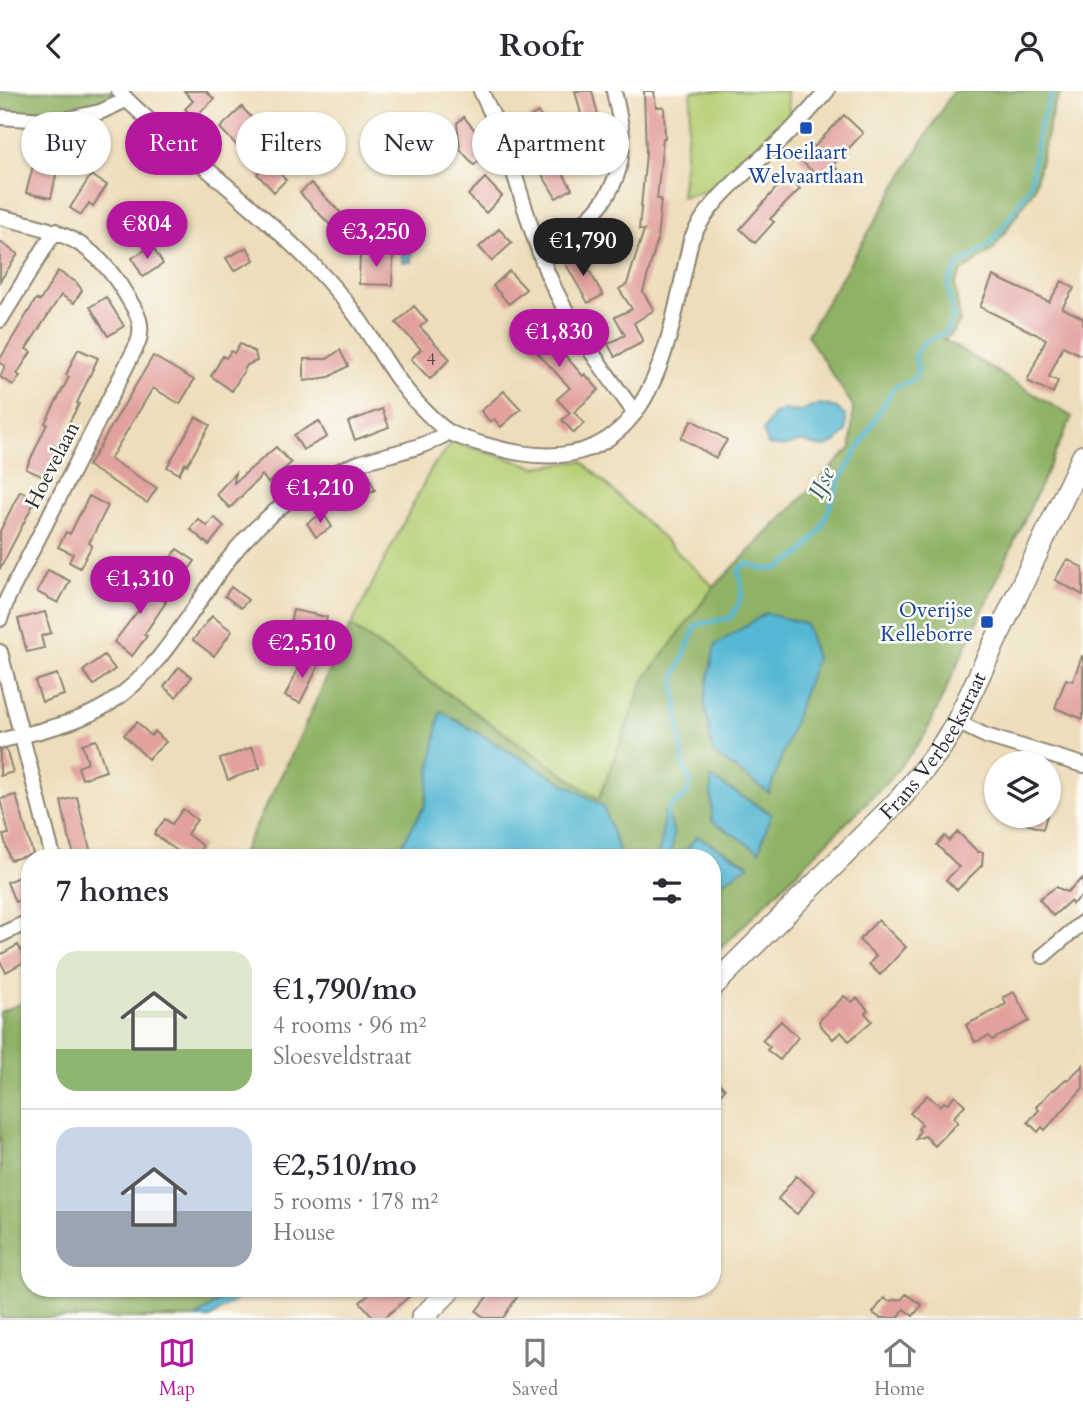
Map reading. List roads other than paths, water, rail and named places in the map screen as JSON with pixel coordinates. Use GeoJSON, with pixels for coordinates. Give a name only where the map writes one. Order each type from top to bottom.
{"type":"FeatureCollection","features":[{"type":"Feature","properties":{"kind":"main road","name":"Frans Verbeekstraat"},"geometry":{"type":"LineString","coordinates":[[721,977],[900,799],[940,749],[957,722],[1083,456]]}},
{"type":"Feature","properties":{"kind":"main road"},"geometry":{"type":"LineString","coordinates":[[422,1318],[443,1297]]}},
{"type":"Feature","properties":{"kind":"street"},"geometry":{"type":"LineString","coordinates":[[481,91],[503,139],[524,209],[565,308],[635,414]]}},
{"type":"Feature","properties":{"kind":"street"},"geometry":{"type":"LineString","coordinates":[[541,254],[576,231],[597,210],[612,187],[621,161],[622,138],[614,91]]}},
{"type":"Feature","properties":{"kind":"street"},"geometry":{"type":"LineString","coordinates":[[0,117],[59,121],[100,112],[123,95],[267,221],[318,270],[360,321],[402,386],[449,432],[511,451],[537,456],[562,456],[592,448],[615,433],[635,414],[655,381],[664,355],[691,240],[697,227],[722,194],[792,130],[826,91]]}},
{"type":"Feature","properties":{"kind":"street"},"geometry":{"type":"LineString","coordinates":[[0,217],[55,230],[0,320]]}},
{"type":"Feature","properties":{"kind":"street","name":"Hoevelaan"},"geometry":{"type":"LineString","coordinates":[[0,619],[8,597],[138,343],[142,330],[138,315],[115,275],[96,255],[74,239],[55,230]]}},
{"type":"Feature","properties":{"kind":"street"},"geometry":{"type":"LineString","coordinates":[[0,741],[79,719],[129,689],[170,644],[236,550],[285,503],[308,488],[357,464],[421,447],[449,432]]}},
{"type":"Feature","properties":{"kind":"street"},"geometry":{"type":"LineString","coordinates":[[0,652],[50,849]]}},
{"type":"Feature","properties":{"kind":"street"},"geometry":{"type":"LineString","coordinates":[[957,722],[986,736],[1083,765]]}},
{"type":"Feature","properties":{"kind":"street"},"geometry":{"type":"LineString","coordinates":[[1043,956],[1083,922]]}},
{"type":"Feature","properties":{"kind":"street"},"geometry":{"type":"LineString","coordinates":[[0,935],[21,925]]}},
{"type":"Feature","properties":{"kind":"water"},"geometry":{"type":"Polygon","coordinates":[[[403,241],[412,241],[411,262],[402,262],[403,241]]]}},
{"type":"Feature","properties":{"kind":"water"},"geometry":{"type":"Polygon","coordinates":[[[820,404],[837,408],[846,417],[846,432],[835,442],[826,447],[802,441],[784,447],[768,445],[763,431],[773,415],[783,410],[798,412],[820,404]]]}},
{"type":"Feature","properties":{"kind":"water"},"geometry":{"type":"Polygon","coordinates":[[[766,613],[806,624],[816,658],[769,793],[713,753],[704,701],[715,645],[766,613]]]}},
{"type":"Feature","properties":{"kind":"water"},"geometry":{"type":"Polygon","coordinates":[[[440,711],[603,806],[618,849],[400,849],[425,805],[440,711]]]}},
{"type":"Feature","properties":{"kind":"water"},"geometry":{"type":"Polygon","coordinates":[[[711,778],[771,814],[759,851],[712,821],[711,778]]]}},
{"type":"Feature","properties":{"kind":"water"},"geometry":{"type":"Polygon","coordinates":[[[664,812],[672,828],[673,845],[672,849],[660,849],[664,812]]]}},
{"type":"Feature","properties":{"kind":"water"},"geometry":{"type":"Polygon","coordinates":[[[697,836],[720,849],[687,849],[697,836]]]}},
{"type":"Feature","properties":{"kind":"water"},"geometry":{"type":"Polygon","coordinates":[[[721,849],[749,865],[721,882],[721,849]]]}},
{"type":"Feature","properties":{"kind":"water"},"geometry":{"type":"Polygon","coordinates":[[[226,1297],[240,1297],[210,1318],[195,1318],[226,1297]]]}},
{"type":"Feature","properties":{"kind":"waterway","name":"IJse"},"geometry":{"type":"LineString","coordinates":[[666,818],[671,805],[685,797],[691,782],[684,768],[674,680],[696,625],[730,618],[741,596],[738,571],[747,563],[763,569],[777,569],[802,553],[821,529],[840,480],[894,387],[913,380],[918,372],[915,355],[923,343],[946,332],[953,319],[948,284],[958,266],[990,244],[1030,185],[1039,128],[1053,91]]}},
{"type":"Feature","properties":{"kind":"place","name":"Hoeilaart Welvaartlaan"},"geometry":{"type":"Point","coordinates":[806,128]}},
{"type":"Feature","properties":{"kind":"place","name":"Overijse Kelleborre"},"geometry":{"type":"Point","coordinates":[987,622]}}]}
